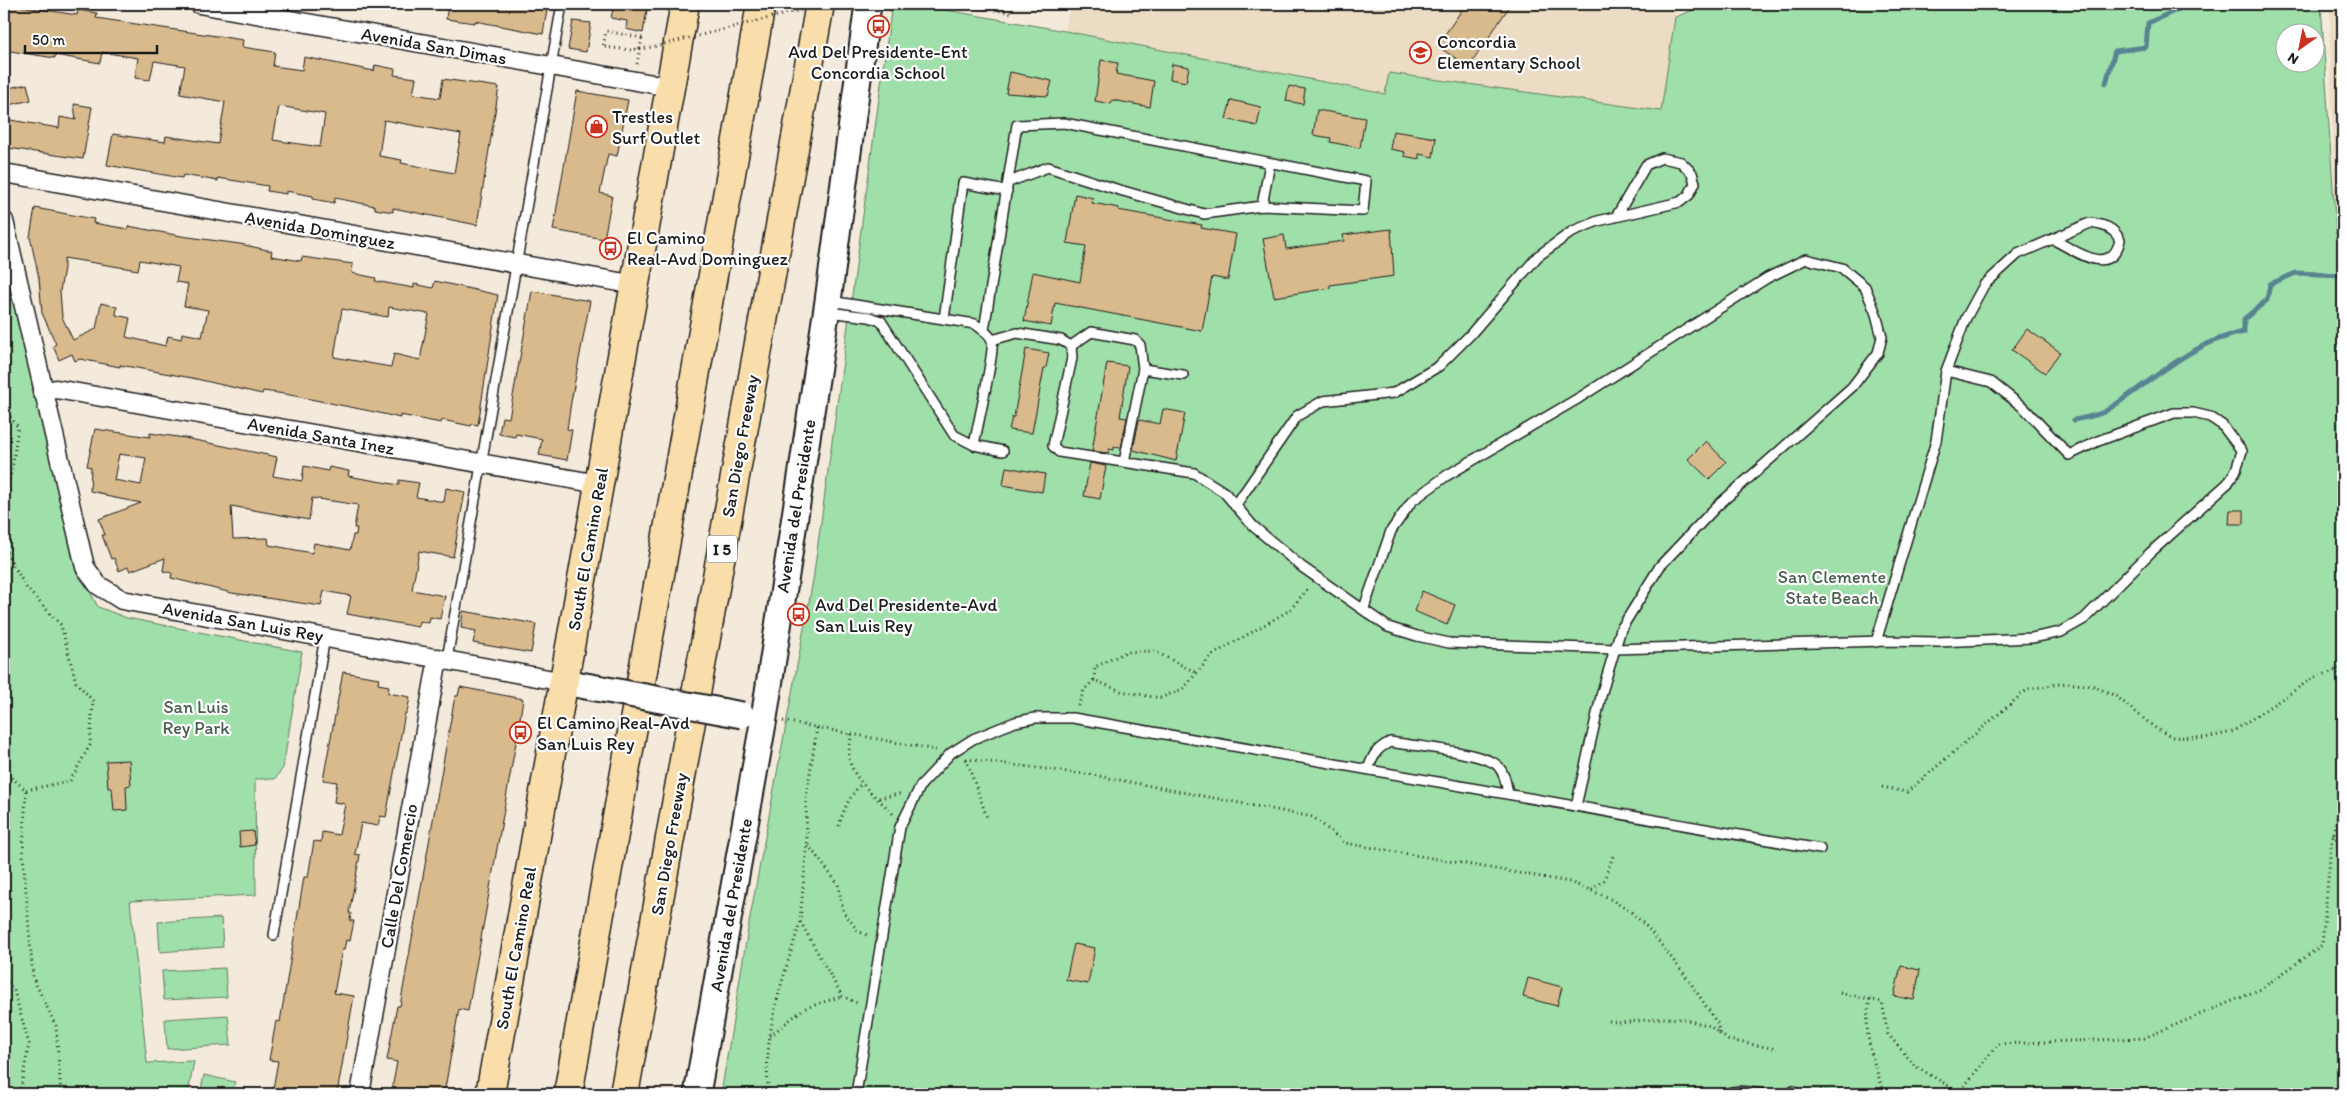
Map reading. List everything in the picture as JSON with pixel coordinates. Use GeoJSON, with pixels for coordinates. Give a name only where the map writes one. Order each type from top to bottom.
{"type":"FeatureCollection","features":[{"type":"Feature","properties":{"kind":"main road","name":"South El Camino Real"},"geometry":{"type":"LineString","coordinates":[[490,1094],[685,4]]}},
{"type":"Feature","properties":{"kind":"main road"},"geometry":{"type":"LineString","coordinates":[[568,1094],[762,4]]}},
{"type":"Feature","properties":{"kind":"main road","name":"San Diego Freeway"},"geometry":{"type":"LineString","coordinates":[[624,1094],[820,4]]}},
{"type":"Feature","properties":{"kind":"street","name":"Avenida San Dimas"},"geometry":{"type":"LineString","coordinates":[[199,4],[670,87]]}},
{"type":"Feature","properties":{"kind":"street","name":"Avenida del Presidente"},"geometry":{"type":"LineString","coordinates":[[697,1094],[763,718],[827,306],[868,4]]}},
{"type":"Feature","properties":{"kind":"street","name":"Avenida Dominguez"},"geometry":{"type":"LineString","coordinates":[[4,175],[10,174],[636,285]]}},
{"type":"Feature","properties":{"kind":"street","name":"Avenida San Luis Rey"},"geometry":{"type":"LineString","coordinates":[[4,221],[42,392],[85,567],[98,586],[122,600],[763,718]]}},
{"type":"Feature","properties":{"kind":"street","name":"Avenida Santa Inez"},"geometry":{"type":"LineString","coordinates":[[42,392],[56,390],[599,484]]}},
{"type":"Feature","properties":{"kind":"street","name":"Calle Del Comercio"},"geometry":{"type":"LineString","coordinates":[[360,1094],[442,658]]}},
{"type":"Feature","properties":{"kind":"lane"},"geometry":{"type":"LineString","coordinates":[[442,658],[481,464],[562,4]]}},
{"type":"Feature","properties":{"kind":"lane"},"geometry":{"type":"LineString","coordinates":[[944,319],[963,184],[1008,186],[1048,166],[1116,189],[1204,214],[1262,206],[1362,210],[1366,181],[1064,123],[1017,125],[1008,186],[984,330]]}},
{"type":"Feature","properties":{"kind":"lane"},"geometry":{"type":"LineString","coordinates":[[1235,506],[1297,416],[1323,401],[1394,393],[1439,366],[1470,335],[1538,256],[1574,231],[1616,217],[1680,202],[1689,195],[1695,184],[1692,173],[1681,162],[1662,158],[1646,165],[1616,217]]}},
{"type":"Feature","properties":{"kind":"lane"},"geometry":{"type":"LineString","coordinates":[[1262,206],[1270,163]]}},
{"type":"Feature","properties":{"kind":"lane"},"geometry":{"type":"LineString","coordinates":[[1876,642],[1936,441],[1946,372],[1966,318],[1984,285],[2018,254],[2090,224],[2102,225],[2115,231],[2120,240],[2118,249],[2112,256],[2103,260],[2091,258],[2054,240]]}},
{"type":"Feature","properties":{"kind":"lane"},"geometry":{"type":"LineString","coordinates":[[1364,608],[1391,531],[1412,501],[1446,476],[1579,398],[1767,278],[1806,259],[1842,268],[1865,287],[1876,314],[1882,337],[1878,353],[1852,387],[1716,507],[1660,566],[1621,629],[1602,692],[1576,806]]}},
{"type":"Feature","properties":{"kind":"lane"},"geometry":{"type":"LineString","coordinates":[[827,306],[944,319],[974,324],[984,330],[992,340],[991,358],[974,445]]}},
{"type":"Feature","properties":{"kind":"lane"},"geometry":{"type":"LineString","coordinates":[[827,306],[881,321],[951,431],[963,441],[1003,451]]}},
{"type":"Feature","properties":{"kind":"lane"},"geometry":{"type":"LineString","coordinates":[[1071,346],[1091,332],[1135,340],[1140,345],[1143,369],[1124,462]]}},
{"type":"Feature","properties":{"kind":"lane"},"geometry":{"type":"LineString","coordinates":[[992,340],[1018,333],[1061,340],[1071,346]]}},
{"type":"Feature","properties":{"kind":"lane"},"geometry":{"type":"LineString","coordinates":[[1071,346],[1072,358],[1053,446],[1059,452],[1194,473],[1224,492],[1253,526],[1318,578],[1388,626],[1417,636],[1449,643],[1615,649],[1937,642],[2013,638],[2061,632],[2084,619],[2150,554],[2228,484],[2239,464],[2242,451],[2222,425],[2210,417],[2193,413],[2174,413],[2098,441],[2069,455],[2024,408],[1991,382],[1946,372]]}},
{"type":"Feature","properties":{"kind":"lane"},"geometry":{"type":"LineString","coordinates":[[1143,369],[1183,375]]}},
{"type":"Feature","properties":{"kind":"lane"},"geometry":{"type":"LineString","coordinates":[[274,935],[325,637]]}},
{"type":"Feature","properties":{"kind":"lane"},"geometry":{"type":"LineString","coordinates":[[856,1094],[902,824],[921,785],[951,753],[973,739],[1015,722],[1035,718],[1073,718],[1820,849]]}},
{"type":"Feature","properties":{"kind":"lane"},"geometry":{"type":"LineString","coordinates":[[1368,769],[1373,754],[1390,742],[1482,756],[1497,764],[1504,774],[1508,794]]}},
{"type":"Feature","properties":{"kind":"lane"},"geometry":{"type":"LineString","coordinates":[[1726,1094],[1730,1092],[1752,1092],[1762,1094]]}},
{"type":"Feature","properties":{"kind":"path"},"geometry":{"type":"LineString","coordinates":[[634,80],[639,55],[640,46],[642,38],[606,31],[603,47],[631,50],[638,49],[645,48],[652,47],[826,4]]}},
{"type":"Feature","properties":{"kind":"path"},"geometry":{"type":"LineString","coordinates":[[956,4],[1014,13]]}},
{"type":"Feature","properties":{"kind":"path"},"geometry":{"type":"LineString","coordinates":[[4,409],[18,427],[12,469],[4,499]]}},
{"type":"Feature","properties":{"kind":"path"},"geometry":{"type":"LineString","coordinates":[[4,548],[27,589],[61,625],[76,682],[93,701],[90,745],[70,781],[26,790]]}},
{"type":"Feature","properties":{"kind":"path"},"geometry":{"type":"LineString","coordinates":[[1094,680],[1121,691],[1160,698],[1183,689],[1212,655],[1290,610],[1318,578]]}},
{"type":"Feature","properties":{"kind":"path"},"geometry":{"type":"LineString","coordinates":[[1073,718],[1084,690],[1094,680],[1095,667],[1126,652],[1154,651],[1196,673]]}},
{"type":"Feature","properties":{"kind":"path"},"geometry":{"type":"LineString","coordinates":[[1882,787],[1907,792],[2028,688],[2066,683],[2093,686],[2116,696],[2154,727],[2171,736],[2205,738],[2232,732],[2313,678],[2343,668]]}},
{"type":"Feature","properties":{"kind":"path"},"geometry":{"type":"LineString","coordinates":[[2336,669],[2343,693]]}},
{"type":"Feature","properties":{"kind":"path"},"geometry":{"type":"LineString","coordinates":[[763,718],[951,753],[966,758],[1093,775],[1313,817],[1345,843],[1560,879],[1592,890],[1631,912],[1648,928],[1692,986],[1717,1023],[1720,1034]]}},
{"type":"Feature","properties":{"kind":"path"},"geometry":{"type":"LineString","coordinates":[[769,1094],[767,1082],[770,1036],[775,1008],[800,921],[807,844],[806,798],[817,728]]}},
{"type":"Feature","properties":{"kind":"path"},"geometry":{"type":"LineString","coordinates":[[851,734],[849,761],[861,784],[879,798],[902,824]]}},
{"type":"Feature","properties":{"kind":"path"},"geometry":{"type":"LineString","coordinates":[[966,758],[988,820]]}},
{"type":"Feature","properties":{"kind":"path"},"geometry":{"type":"LineString","coordinates":[[4,771],[26,790]]}},
{"type":"Feature","properties":{"kind":"path"},"geometry":{"type":"LineString","coordinates":[[1840,993],[1882,1002],[1888,1034],[1915,1066],[1958,1093],[1998,1044],[2144,1038],[2261,988],[2322,945],[2333,834],[2340,803],[2343,773]]}},
{"type":"Feature","properties":{"kind":"path"},"geometry":{"type":"LineString","coordinates":[[840,826],[842,813],[861,784]]}},
{"type":"Feature","properties":{"kind":"path"},"geometry":{"type":"LineString","coordinates":[[26,790],[23,855],[33,978],[56,1026],[61,1094]]}},
{"type":"Feature","properties":{"kind":"path"},"geometry":{"type":"LineString","coordinates":[[879,798],[918,791]]}},
{"type":"Feature","properties":{"kind":"path"},"geometry":{"type":"LineString","coordinates":[[2333,834],[2343,847]]}},
{"type":"Feature","properties":{"kind":"path"},"geometry":{"type":"LineString","coordinates":[[807,844],[838,884],[843,910],[858,931],[881,942]]}},
{"type":"Feature","properties":{"kind":"path"},"geometry":{"type":"LineString","coordinates":[[1592,890],[1604,880],[1613,856]]}},
{"type":"Feature","properties":{"kind":"path"},"geometry":{"type":"LineString","coordinates":[[800,921],[842,996],[870,1009]]}},
{"type":"Feature","properties":{"kind":"path"},"geometry":{"type":"LineString","coordinates":[[4,979],[14,991],[30,1044],[22,1087],[15,1094]]}},
{"type":"Feature","properties":{"kind":"path"},"geometry":{"type":"LineString","coordinates":[[770,1036],[803,1009],[842,996]]}},
{"type":"Feature","properties":{"kind":"path"},"geometry":{"type":"LineString","coordinates":[[1870,999],[1867,1010],[1869,1051],[1885,1094]]}},
{"type":"Feature","properties":{"kind":"path"},"geometry":{"type":"LineString","coordinates":[[1609,1021],[1620,1023],[1675,1018],[1710,1026],[1728,1040],[1777,1049]]}},
{"type":"Feature","properties":{"kind":"path"},"geometry":{"type":"LineString","coordinates":[[1820,1090],[1837,1094]]}},
{"type":"Feature","properties":{"kind":"shaded area","name":"Concordia Elementary School"},"geometry":{"type":"Polygon","coordinates":[[[1070,4],[1677,4],[1661,111],[1390,73],[1385,94],[1065,31],[1070,4]]]}},
{"type":"Feature","properties":{"kind":"shaded area"},"geometry":{"type":"Polygon","coordinates":[[[2330,4],[2343,4],[2343,519],[2330,42],[2330,4]]]}},
{"type":"Feature","properties":{"kind":"green space","name":"San Clemente State Beach"},"geometry":{"type":"Polygon","coordinates":[[[892,4],[912,4],[1065,31],[1385,94],[1389,73],[1661,111],[1675,17],[1709,4],[2321,4],[2322,22],[2274,22],[2274,72],[2324,72],[2324,50],[2336,234],[2343,235],[2343,1094],[721,1094],[749,923],[813,580],[892,4]]]}},
{"type":"Feature","properties":{"kind":"green space","name":"San Luis Rey Park"},"geometry":{"type":"Polygon","coordinates":[[[4,255],[78,569],[98,607],[127,618],[302,652],[283,768],[275,779],[255,779],[256,895],[130,901],[147,1063],[194,1061],[188,1094],[4,1094],[4,255]]]}},
{"type":"Feature","properties":{"kind":"green space"},"geometry":{"type":"Polygon","coordinates":[[[221,918],[223,947],[160,952],[158,922],[221,918]]]}},
{"type":"Feature","properties":{"kind":"green space"},"geometry":{"type":"Polygon","coordinates":[[[225,968],[227,997],[164,1000],[162,971],[225,968]]]}},
{"type":"Feature","properties":{"kind":"green space"},"geometry":{"type":"Polygon","coordinates":[[[228,1015],[231,1045],[167,1049],[165,1019],[228,1015]]]}},
{"type":"Feature","properties":{"kind":"green space"},"geometry":{"type":"Polygon","coordinates":[[[204,1075],[235,1082],[233,1094],[200,1094],[204,1075]]]}},
{"type":"Feature","properties":{"kind":"building"},"geometry":{"type":"Polygon","coordinates":[[[7,4],[77,15],[78,10],[97,13],[96,18],[243,40],[242,47],[275,52],[273,66],[302,70],[304,57],[374,71],[375,65],[395,69],[394,75],[416,78],[413,94],[440,98],[443,79],[499,87],[477,225],[393,208],[393,212],[375,209],[375,206],[335,198],[334,203],[313,199],[313,196],[286,191],[286,194],[267,191],[268,186],[218,178],[218,181],[183,175],[182,178],[107,165],[113,134],[165,142],[166,136],[218,144],[225,102],[180,94],[185,66],[154,61],[150,80],[135,78],[138,58],[102,52],[100,63],[55,55],[55,58],[4,50],[4,13],[6,13],[7,4]],[[279,106],[273,140],[320,147],[325,114],[279,106]],[[384,120],[379,156],[402,160],[401,163],[454,173],[461,134],[384,120]]]}},
{"type":"Feature","properties":{"kind":"building"},"geometry":{"type":"Polygon","coordinates":[[[448,4],[548,4],[543,34],[475,21],[475,23],[446,19],[448,4]]]}},
{"type":"Feature","properties":{"kind":"building"},"geometry":{"type":"Polygon","coordinates":[[[614,4],[648,4],[643,33],[626,29],[627,21],[611,18],[614,4]]]}},
{"type":"Feature","properties":{"kind":"building"},"geometry":{"type":"Polygon","coordinates":[[[1466,4],[1511,4],[1469,67],[1437,46],[1466,4]]]}},
{"type":"Feature","properties":{"kind":"building"},"geometry":{"type":"Polygon","coordinates":[[[573,21],[591,23],[586,52],[568,49],[573,21]]]}},
{"type":"Feature","properties":{"kind":"building"},"geometry":{"type":"Polygon","coordinates":[[[1101,60],[1118,63],[1116,74],[1154,81],[1150,107],[1112,100],[1111,104],[1095,101],[1101,60]]]}},
{"type":"Feature","properties":{"kind":"building"},"geometry":{"type":"Polygon","coordinates":[[[1172,64],[1189,67],[1186,82],[1170,79],[1172,64]]]}},
{"type":"Feature","properties":{"kind":"building"},"geometry":{"type":"Polygon","coordinates":[[[1010,72],[1052,81],[1048,96],[1006,93],[1010,72]]]}},
{"type":"Feature","properties":{"kind":"building"},"geometry":{"type":"Polygon","coordinates":[[[27,84],[31,100],[4,106],[4,89],[27,84]]]}},
{"type":"Feature","properties":{"kind":"building"},"geometry":{"type":"Polygon","coordinates":[[[1289,86],[1305,89],[1303,104],[1286,101],[1289,86]]]}},
{"type":"Feature","properties":{"kind":"building","name":"Trestles Surf Outlet"},"geometry":{"type":"Polygon","coordinates":[[[577,91],[628,100],[617,156],[608,154],[600,193],[612,196],[604,239],[553,230],[577,91]]]}},
{"type":"Feature","properties":{"kind":"building"},"geometry":{"type":"Polygon","coordinates":[[[1231,100],[1261,107],[1257,126],[1226,119],[1231,100]]]}},
{"type":"Feature","properties":{"kind":"building"},"geometry":{"type":"Polygon","coordinates":[[[74,104],[92,107],[83,159],[8,148],[4,119],[59,128],[60,117],[76,120],[74,104]]]}},
{"type":"Feature","properties":{"kind":"building"},"geometry":{"type":"Polygon","coordinates":[[[1317,110],[1365,118],[1360,148],[1330,142],[1331,138],[1313,135],[1317,110]]]}},
{"type":"Feature","properties":{"kind":"building"},"geometry":{"type":"Polygon","coordinates":[[[1393,131],[1436,138],[1433,157],[1419,154],[1419,159],[1404,156],[1405,152],[1390,149],[1393,131]]]}},
{"type":"Feature","properties":{"kind":"building"},"geometry":{"type":"Polygon","coordinates":[[[1075,194],[1093,198],[1092,203],[1119,208],[1118,210],[1202,225],[1201,228],[1236,234],[1228,280],[1212,277],[1202,331],[1055,303],[1051,326],[1024,321],[1033,272],[1080,282],[1086,246],[1067,243],[1075,194]]]}},
{"type":"Feature","properties":{"kind":"building"},"geometry":{"type":"Polygon","coordinates":[[[35,208],[94,219],[93,223],[128,229],[128,226],[240,244],[272,251],[271,256],[301,261],[302,257],[353,264],[352,273],[376,278],[375,281],[414,288],[414,284],[433,288],[435,281],[498,295],[478,425],[472,424],[471,426],[442,420],[441,423],[400,415],[400,418],[285,394],[263,391],[262,394],[192,378],[120,365],[120,367],[80,359],[75,361],[72,354],[59,360],[53,346],[56,344],[42,313],[39,278],[30,237],[35,208]],[[64,258],[60,291],[62,317],[73,340],[96,329],[101,303],[117,307],[116,315],[130,318],[126,337],[166,346],[168,336],[181,339],[182,333],[202,337],[208,310],[184,306],[188,284],[176,282],[179,267],[140,260],[138,270],[64,258]],[[389,307],[388,317],[342,309],[334,357],[391,367],[394,354],[420,360],[429,314],[389,307]]]}},
{"type":"Feature","properties":{"kind":"building"},"geometry":{"type":"Polygon","coordinates":[[[1391,229],[1394,276],[1330,285],[1330,288],[1274,297],[1263,239],[1284,235],[1286,249],[1344,241],[1343,235],[1391,229]]]}},
{"type":"Feature","properties":{"kind":"building"},"geometry":{"type":"Polygon","coordinates":[[[532,291],[590,301],[567,429],[572,430],[567,460],[539,455],[542,439],[516,434],[515,437],[499,434],[502,417],[509,418],[532,291]]]}},
{"type":"Feature","properties":{"kind":"building"},"geometry":{"type":"Polygon","coordinates":[[[2027,329],[2060,352],[2045,373],[2012,350],[2027,329]]]}},
{"type":"Feature","properties":{"kind":"building"},"geometry":{"type":"Polygon","coordinates":[[[1026,349],[1049,353],[1046,368],[1044,368],[1032,433],[1009,430],[1012,417],[1014,417],[1026,349]]]}},
{"type":"Feature","properties":{"kind":"building"},"geometry":{"type":"Polygon","coordinates":[[[1107,363],[1128,366],[1120,417],[1127,418],[1121,448],[1114,447],[1114,450],[1109,449],[1108,453],[1092,451],[1107,363]]]}},
{"type":"Feature","properties":{"kind":"building"},"geometry":{"type":"Polygon","coordinates":[[[1163,409],[1185,413],[1176,461],[1133,450],[1139,420],[1160,424],[1163,409]]]}},
{"type":"Feature","properties":{"kind":"building"},"geometry":{"type":"Polygon","coordinates":[[[95,429],[150,437],[150,433],[185,438],[277,457],[273,476],[302,481],[304,466],[328,471],[329,467],[349,471],[348,476],[399,485],[399,480],[419,483],[416,497],[444,502],[446,488],[465,492],[453,557],[419,551],[412,590],[445,596],[440,619],[430,617],[429,623],[419,621],[418,627],[347,614],[351,596],[324,591],[321,606],[232,593],[171,578],[172,573],[163,571],[165,558],[130,571],[128,567],[119,571],[114,558],[111,559],[102,535],[105,535],[99,519],[141,503],[90,491],[91,467],[87,466],[95,429]],[[119,454],[114,480],[141,485],[146,458],[119,454]],[[312,498],[309,520],[231,506],[233,539],[268,538],[269,545],[312,553],[314,543],[350,550],[353,535],[356,535],[357,528],[354,528],[358,505],[312,498]]]}},
{"type":"Feature","properties":{"kind":"building"},"geometry":{"type":"Polygon","coordinates":[[[1706,441],[1726,462],[1709,479],[1688,459],[1706,441]]]}},
{"type":"Feature","properties":{"kind":"building"},"geometry":{"type":"Polygon","coordinates":[[[1090,463],[1106,466],[1100,499],[1084,496],[1090,463]]]}},
{"type":"Feature","properties":{"kind":"building"},"geometry":{"type":"Polygon","coordinates":[[[1006,467],[1045,474],[1042,492],[1003,485],[1006,467]]]}},
{"type":"Feature","properties":{"kind":"building"},"geometry":{"type":"Polygon","coordinates":[[[2230,510],[2244,510],[2244,524],[2229,524],[2230,510]]]}},
{"type":"Feature","properties":{"kind":"building"},"geometry":{"type":"Polygon","coordinates":[[[1422,591],[1455,605],[1447,625],[1414,611],[1422,591]]]}},
{"type":"Feature","properties":{"kind":"building"},"geometry":{"type":"Polygon","coordinates":[[[463,611],[536,624],[531,653],[473,643],[476,631],[461,628],[463,611]]]}},
{"type":"Feature","properties":{"kind":"building"},"geometry":{"type":"Polygon","coordinates":[[[343,672],[379,678],[378,684],[389,686],[388,693],[410,697],[407,713],[405,713],[386,817],[380,816],[378,826],[361,823],[355,854],[360,855],[349,913],[351,913],[350,921],[354,921],[350,941],[346,940],[344,950],[342,950],[334,993],[354,996],[337,1094],[272,1094],[278,1061],[269,1060],[276,1021],[280,1022],[304,877],[308,877],[314,841],[321,842],[322,832],[339,835],[345,804],[334,802],[337,782],[323,780],[343,672]]]}},
{"type":"Feature","properties":{"kind":"building"},"geometry":{"type":"Polygon","coordinates":[[[460,687],[523,699],[518,731],[468,1011],[459,1009],[444,1094],[391,1094],[397,1062],[387,1060],[397,1006],[400,1006],[455,696],[458,696],[460,687]]]}},
{"type":"Feature","properties":{"kind":"building"},"geometry":{"type":"Polygon","coordinates":[[[129,760],[131,785],[126,786],[127,810],[114,811],[112,788],[108,788],[106,761],[129,760]]]}},
{"type":"Feature","properties":{"kind":"building"},"geometry":{"type":"Polygon","coordinates":[[[253,831],[255,845],[240,847],[239,832],[253,831]]]}},
{"type":"Feature","properties":{"kind":"building"},"geometry":{"type":"Polygon","coordinates":[[[1074,944],[1095,948],[1088,984],[1066,980],[1074,944]]]}},
{"type":"Feature","properties":{"kind":"building"},"geometry":{"type":"Polygon","coordinates":[[[1901,966],[1920,970],[1914,1000],[1894,996],[1901,966]]]}},
{"type":"Feature","properties":{"kind":"building"},"geometry":{"type":"Polygon","coordinates":[[[1528,978],[1562,987],[1557,1006],[1523,997],[1528,978]]]}},
{"type":"Feature","properties":{"kind":"waterway"},"geometry":{"type":"LineString","coordinates":[[2106,83],[2115,51],[2146,47],[2148,23],[2190,4]]}},
{"type":"Feature","properties":{"kind":"waterway"},"geometry":{"type":"LineString","coordinates":[[2074,420],[2104,412],[2188,354],[2224,337],[2244,332],[2244,319],[2267,300],[2270,284],[2296,273],[2343,275]]}},
{"type":"Feature","properties":{"kind":"place","name":"Avd Del Presidente-Ent Concordia School"},"geometry":{"type":"Point","coordinates":[878,27]}},
{"type":"Feature","properties":{"kind":"place","name":"Concordia Elementary School"},"geometry":{"type":"Point","coordinates":[1421,52]}},
{"type":"Feature","properties":{"kind":"place","name":"Trestles Surf Outlet"},"geometry":{"type":"Point","coordinates":[596,127]}},
{"type":"Feature","properties":{"kind":"place","name":"El Camino Real-Avd Dominguez"},"geometry":{"type":"Point","coordinates":[611,248]}},
{"type":"Feature","properties":{"kind":"place","name":"Avd Del Presidente-Avd San Luis Rey"},"geometry":{"type":"Point","coordinates":[799,615]}},
{"type":"Feature","properties":{"kind":"place","name":"El Camino Real-Avd San Luis Rey"},"geometry":{"type":"Point","coordinates":[521,733]}}]}
